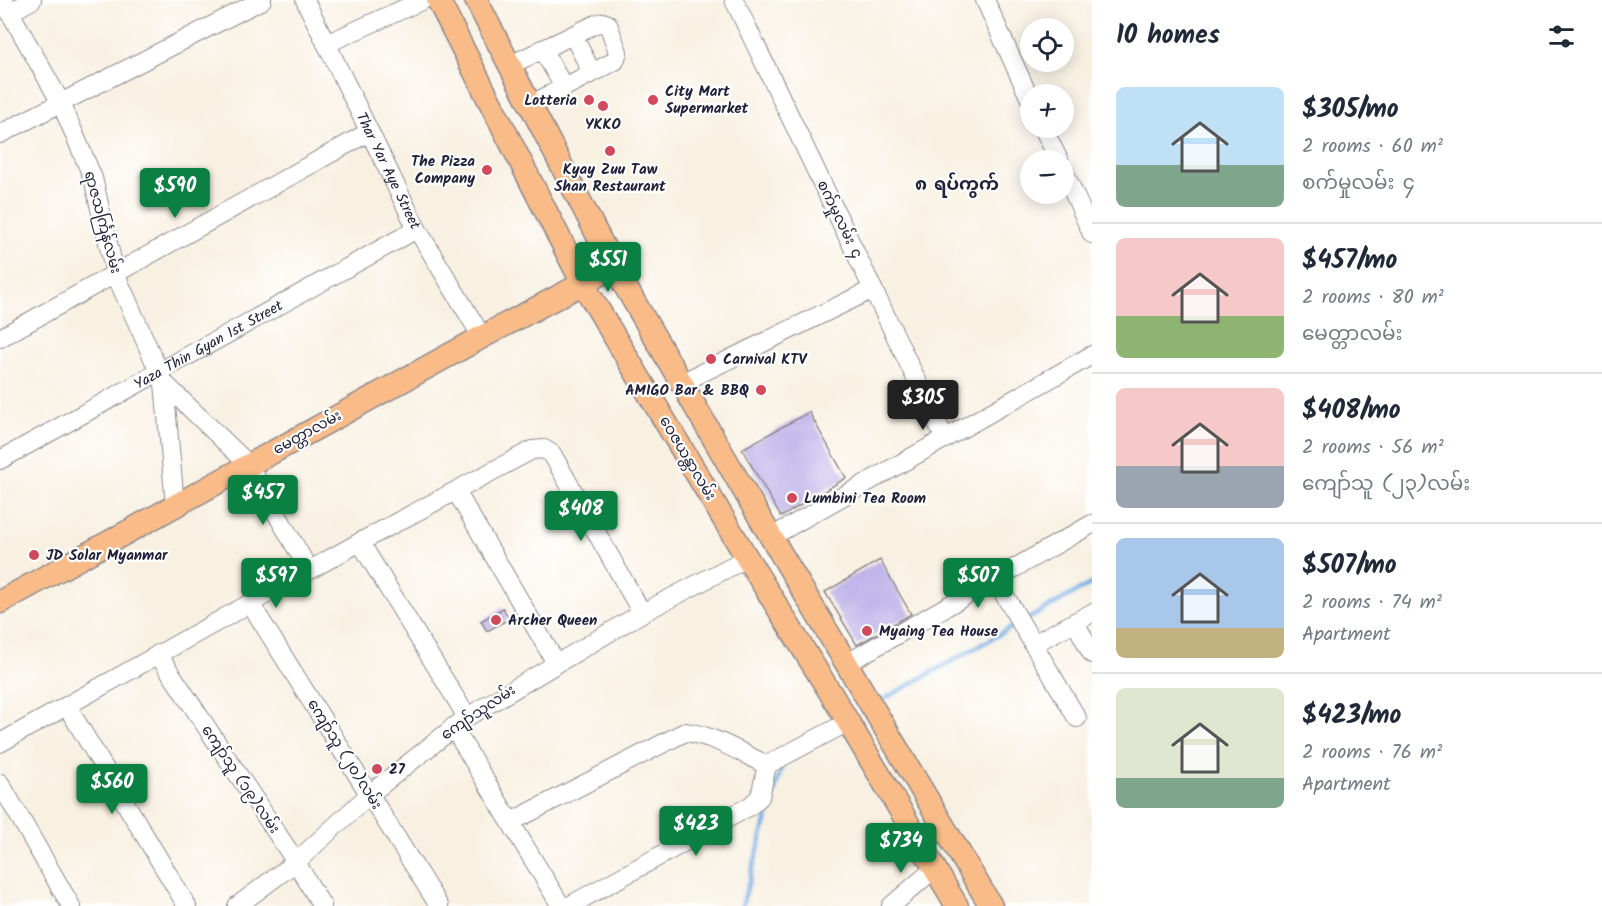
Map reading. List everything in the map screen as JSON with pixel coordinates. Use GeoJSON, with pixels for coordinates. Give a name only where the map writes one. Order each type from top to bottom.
{"type":"FeatureCollection","features":[{"type":"Feature","properties":{"kind":"main road","name":"ဝေဇယန္တာလမ်း"},"geometry":{"type":"LineString","coordinates":[[438,0],[584,284],[957,906]]}},
{"type":"Feature","properties":{"kind":"main road"},"geometry":{"type":"LineString","coordinates":[[476,0],[614,267],[771,537],[991,906]]}},
{"type":"Feature","properties":{"kind":"main road","name":"မေတ္တာလမ်း"},"geometry":{"type":"LineString","coordinates":[[0,602],[248,464],[614,267]]}},
{"type":"Feature","properties":{"kind":"main road"},"geometry":{"type":"LineString","coordinates":[[906,821],[932,807]]}},
{"type":"Feature","properties":{"kind":"street"},"geometry":{"type":"LineString","coordinates":[[6,6],[32,0]]}},
{"type":"Feature","properties":{"kind":"street"},"geometry":{"type":"LineString","coordinates":[[0,134],[262,0]]}},
{"type":"Feature","properties":{"kind":"street","name":"Thar Yar Aye Street"},"geometry":{"type":"LineString","coordinates":[[305,0],[417,229],[482,337]]}},
{"type":"Feature","properties":{"kind":"street"},"geometry":{"type":"LineString","coordinates":[[326,44],[423,0]]}},
{"type":"Feature","properties":{"kind":"street","name":"စက်မှုလမ်း ၄"},"geometry":{"type":"LineString","coordinates":[[734,0],[945,439]]}},
{"type":"Feature","properties":{"kind":"street"},"geometry":{"type":"LineString","coordinates":[[985,0],[1023,84]]}},
{"type":"Feature","properties":{"kind":"street","name":"ရာဇသင်္ကြန်လမ်း"},"geometry":{"type":"LineString","coordinates":[[6,6],[61,103],[93,178],[115,273],[161,377]]}},
{"type":"Feature","properties":{"kind":"street"},"geometry":{"type":"LineString","coordinates":[[510,65],[596,24],[603,22],[608,24],[618,52],[615,61],[530,105]]}},
{"type":"Feature","properties":{"kind":"street"},"geometry":{"type":"LineString","coordinates":[[573,35],[592,73]]}},
{"type":"Feature","properties":{"kind":"street"},"geometry":{"type":"LineString","coordinates":[[542,49],[564,87]]}},
{"type":"Feature","properties":{"kind":"street"},"geometry":{"type":"LineString","coordinates":[[0,338],[369,132]]}},
{"type":"Feature","properties":{"kind":"street"},"geometry":{"type":"LineString","coordinates":[[1074,194],[1092,234]]}},
{"type":"Feature","properties":{"kind":"street","name":"Yaza Thin Gyan 1st Street"},"geometry":{"type":"LineString","coordinates":[[0,460],[161,377],[417,229]]}},
{"type":"Feature","properties":{"kind":"street"},"geometry":{"type":"LineString","coordinates":[[681,383],[873,289]]}},
{"type":"Feature","properties":{"kind":"street"},"geometry":{"type":"LineString","coordinates":[[771,537],[1092,355]]}},
{"type":"Feature","properties":{"kind":"street"},"geometry":{"type":"LineString","coordinates":[[161,377],[248,464],[309,570]]}},
{"type":"Feature","properties":{"kind":"street"},"geometry":{"type":"LineString","coordinates":[[161,377],[175,505]]}},
{"type":"Feature","properties":{"kind":"street"},"geometry":{"type":"LineString","coordinates":[[0,743],[309,570],[532,450],[544,449],[552,454],[642,613]]}},
{"type":"Feature","properties":{"kind":"street"},"geometry":{"type":"LineString","coordinates":[[456,492],[556,663]]}},
{"type":"Feature","properties":{"kind":"street"},"geometry":{"type":"LineString","coordinates":[[846,663],[1092,524]]}},
{"type":"Feature","properties":{"kind":"street"},"geometry":{"type":"LineString","coordinates":[[360,542],[460,722],[511,822],[561,906]]}},
{"type":"Feature","properties":{"kind":"street","name":"ကျော်သူလမ်း"},"geometry":{"type":"LineString","coordinates":[[237,906],[296,862],[370,794],[460,722],[642,613],[747,558]]}},
{"type":"Feature","properties":{"kind":"street"},"geometry":{"type":"LineString","coordinates":[[995,579],[1077,718]]}},
{"type":"Feature","properties":{"kind":"street","name":"ကျော်သူ (၂၀)လမ်း"},"geometry":{"type":"LineString","coordinates":[[250,603],[440,906]]}},
{"type":"Feature","properties":{"kind":"street"},"geometry":{"type":"LineString","coordinates":[[1033,644],[1092,613]]}},
{"type":"Feature","properties":{"kind":"street"},"geometry":{"type":"LineString","coordinates":[[1075,622],[1092,654]]}},
{"type":"Feature","properties":{"kind":"street","name":"ကျော်သူ (၁၉)လမ်း"},"geometry":{"type":"LineString","coordinates":[[158,654],[296,862],[322,906]]}},
{"type":"Feature","properties":{"kind":"street"},"geometry":{"type":"LineString","coordinates":[[68,706],[187,906]]}},
{"type":"Feature","properties":{"kind":"street"},"geometry":{"type":"LineString","coordinates":[[569,906],[750,806],[760,797],[767,765],[848,722]]}},
{"type":"Feature","properties":{"kind":"street"},"geometry":{"type":"LineString","coordinates":[[511,822],[685,732],[724,744],[767,765]]}},
{"type":"Feature","properties":{"kind":"street"},"geometry":{"type":"LineString","coordinates":[[0,783],[72,906]]}},
{"type":"Feature","properties":{"kind":"street"},"geometry":{"type":"LineString","coordinates":[[891,906],[934,869]]}},
{"type":"Feature","properties":{"kind":"building"},"geometry":{"type":"Polygon","coordinates":[[[809,412],[846,478],[781,517],[742,449],[809,412]]]}},
{"type":"Feature","properties":{"kind":"building"},"geometry":{"type":"Polygon","coordinates":[[[880,560],[911,614],[857,645],[825,592],[880,560]]]}},
{"type":"Feature","properties":{"kind":"building"},"geometry":{"type":"Polygon","coordinates":[[[503,608],[509,619],[487,631],[481,621],[503,608]]]}},
{"type":"Feature","properties":{"kind":"waterway"},"geometry":{"type":"LineString","coordinates":[[1024,621],[1092,583]]}},
{"type":"Feature","properties":{"kind":"waterway"},"geometry":{"type":"LineString","coordinates":[[877,703],[1016,625]]}},
{"type":"Feature","properties":{"kind":"waterway"},"geometry":{"type":"LineString","coordinates":[[742,906],[783,762]]}},
{"type":"Feature","properties":{"kind":"place","name":"Lotteria"},"geometry":{"type":"Point","coordinates":[589,100]}},
{"type":"Feature","properties":{"kind":"place","name":"City Mart Supermarket"},"geometry":{"type":"Point","coordinates":[653,100]}},
{"type":"Feature","properties":{"kind":"place","name":"YKKO"},"geometry":{"type":"Point","coordinates":[603,106]}},
{"type":"Feature","properties":{"kind":"place","name":"Kyay Zuu Taw Shan Restaurant"},"geometry":{"type":"Point","coordinates":[610,151]}},
{"type":"Feature","properties":{"kind":"place","name":"The Pizza Company"},"geometry":{"type":"Point","coordinates":[487,170]}},
{"type":"Feature","properties":{"kind":"place","name":"Carnival KTV"},"geometry":{"type":"Point","coordinates":[711,359]}},
{"type":"Feature","properties":{"kind":"place","name":"AMIGO Bar & BBQ"},"geometry":{"type":"Point","coordinates":[761,390]}},
{"type":"Feature","properties":{"kind":"place","name":"Lumbini Tea Room"},"geometry":{"type":"Point","coordinates":[792,498]}},
{"type":"Feature","properties":{"kind":"place","name":"JD Solar Myanmar"},"geometry":{"type":"Point","coordinates":[34,555]}},
{"type":"Feature","properties":{"kind":"place","name":"Archer Queen"},"geometry":{"type":"Point","coordinates":[496,620]}},
{"type":"Feature","properties":{"kind":"place","name":"Myaing Tea House"},"geometry":{"type":"Point","coordinates":[867,631]}},
{"type":"Feature","properties":{"kind":"place","name":"27"},"geometry":{"type":"Point","coordinates":[377,769]}},
{"type":"Feature","properties":{"kind":"district","name":"၈ ရပ်ကွက်"},"geometry":{"type":"Point","coordinates":[957,184]}}]}
